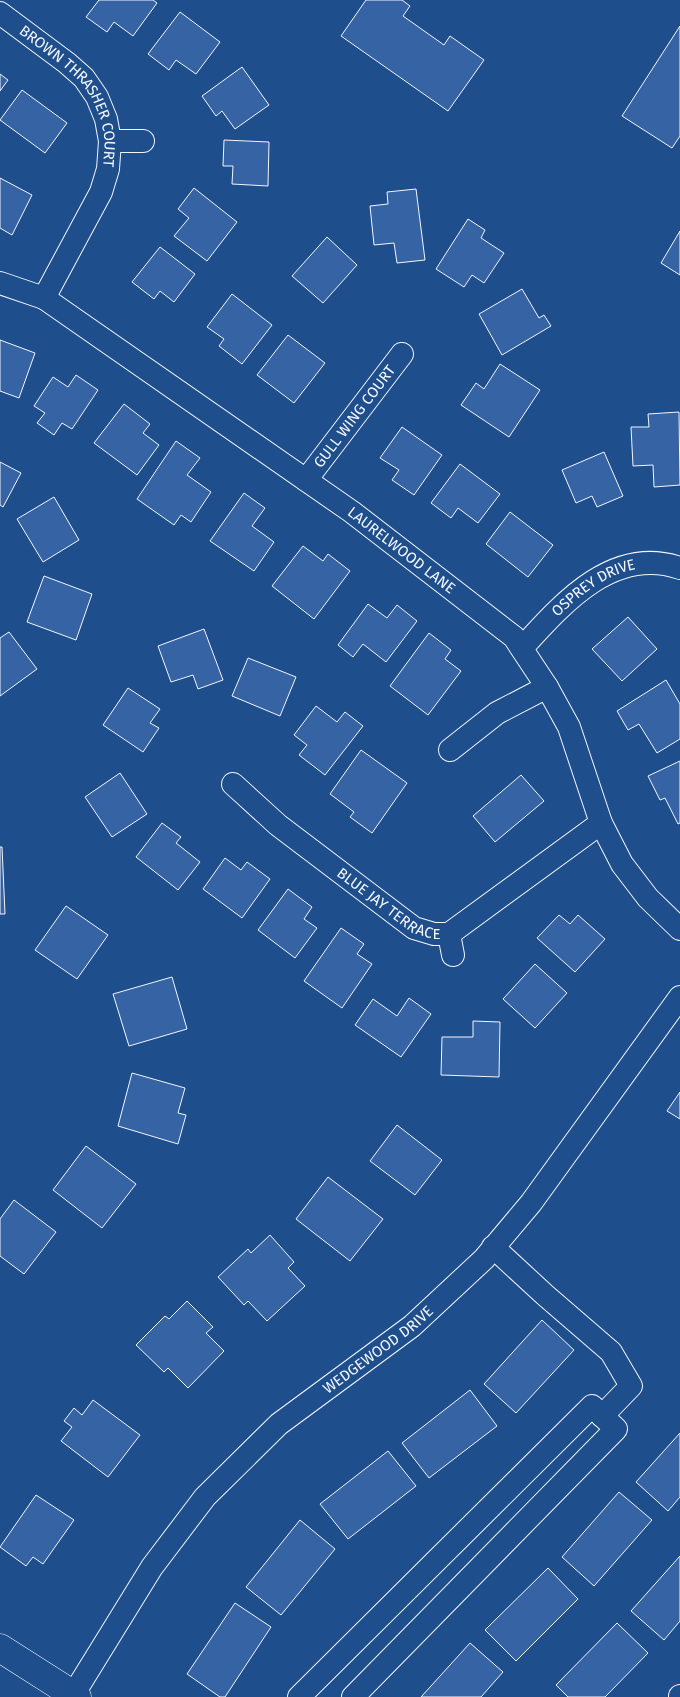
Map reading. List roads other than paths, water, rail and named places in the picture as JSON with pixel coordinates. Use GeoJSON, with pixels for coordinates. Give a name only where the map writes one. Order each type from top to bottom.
{"type":"FeatureCollection","features":[{"type":"Feature","properties":{"kind":"street","name":"BROWN THRASHER COURT"},"geometry":{"type":"LineString","coordinates":[[0,13],[84,78],[97,97],[106,119],[110,141],[108,169],[101,192],[44,298]]}},
{"type":"Feature","properties":{"kind":"street"},"geometry":{"type":"LineString","coordinates":[[110,141],[143,141]]}},
{"type":"Feature","properties":{"kind":"street","name":"LAURELWOOD LANE"},"geometry":{"type":"LineString","coordinates":[[0,283],[44,298],[352,512],[514,637],[548,687],[568,727],[601,823],[627,871],[648,898],[680,929]]}},
{"type":"Feature","properties":{"kind":"street","name":"GULL WING COURT"},"geometry":{"type":"LineString","coordinates":[[306,480],[402,354]]}},
{"type":"Feature","properties":{"kind":"street","name":"OSPREY DRIVE"},"geometry":{"type":"LineString","coordinates":[[522,648],[555,612],[601,575],[624,566],[650,563],[680,568]]}},
{"type":"Feature","properties":{"kind":"street"},"geometry":{"type":"LineString","coordinates":[[450,750],[497,713],[548,687]]}},
{"type":"Feature","properties":{"kind":"street","name":"BLUE JAY TERRACE"},"geometry":{"type":"LineString","coordinates":[[233,784],[278,825],[414,928],[434,934],[451,944],[601,823]]}},
{"type":"Feature","properties":{"kind":"street","name":"WEDGEWOOD DRIVE"},"geometry":{"type":"LineString","coordinates":[[75,1696],[152,1567],[205,1497],[279,1424],[412,1326],[484,1259],[530,1203],[680,997]]}},
{"type":"Feature","properties":{"kind":"street"},"geometry":{"type":"LineString","coordinates":[[493,1247],[611,1352],[631,1386],[602,1416]]}},
{"type":"Feature","properties":{"kind":"street"},"geometry":{"type":"LineString","coordinates":[[299,1697],[592,1406],[616,1429],[353,1697]]}},
{"type":"Feature","properties":{"kind":"street"},"geometry":{"type":"LineString","coordinates":[[0,1648],[75,1696]]}}]}
